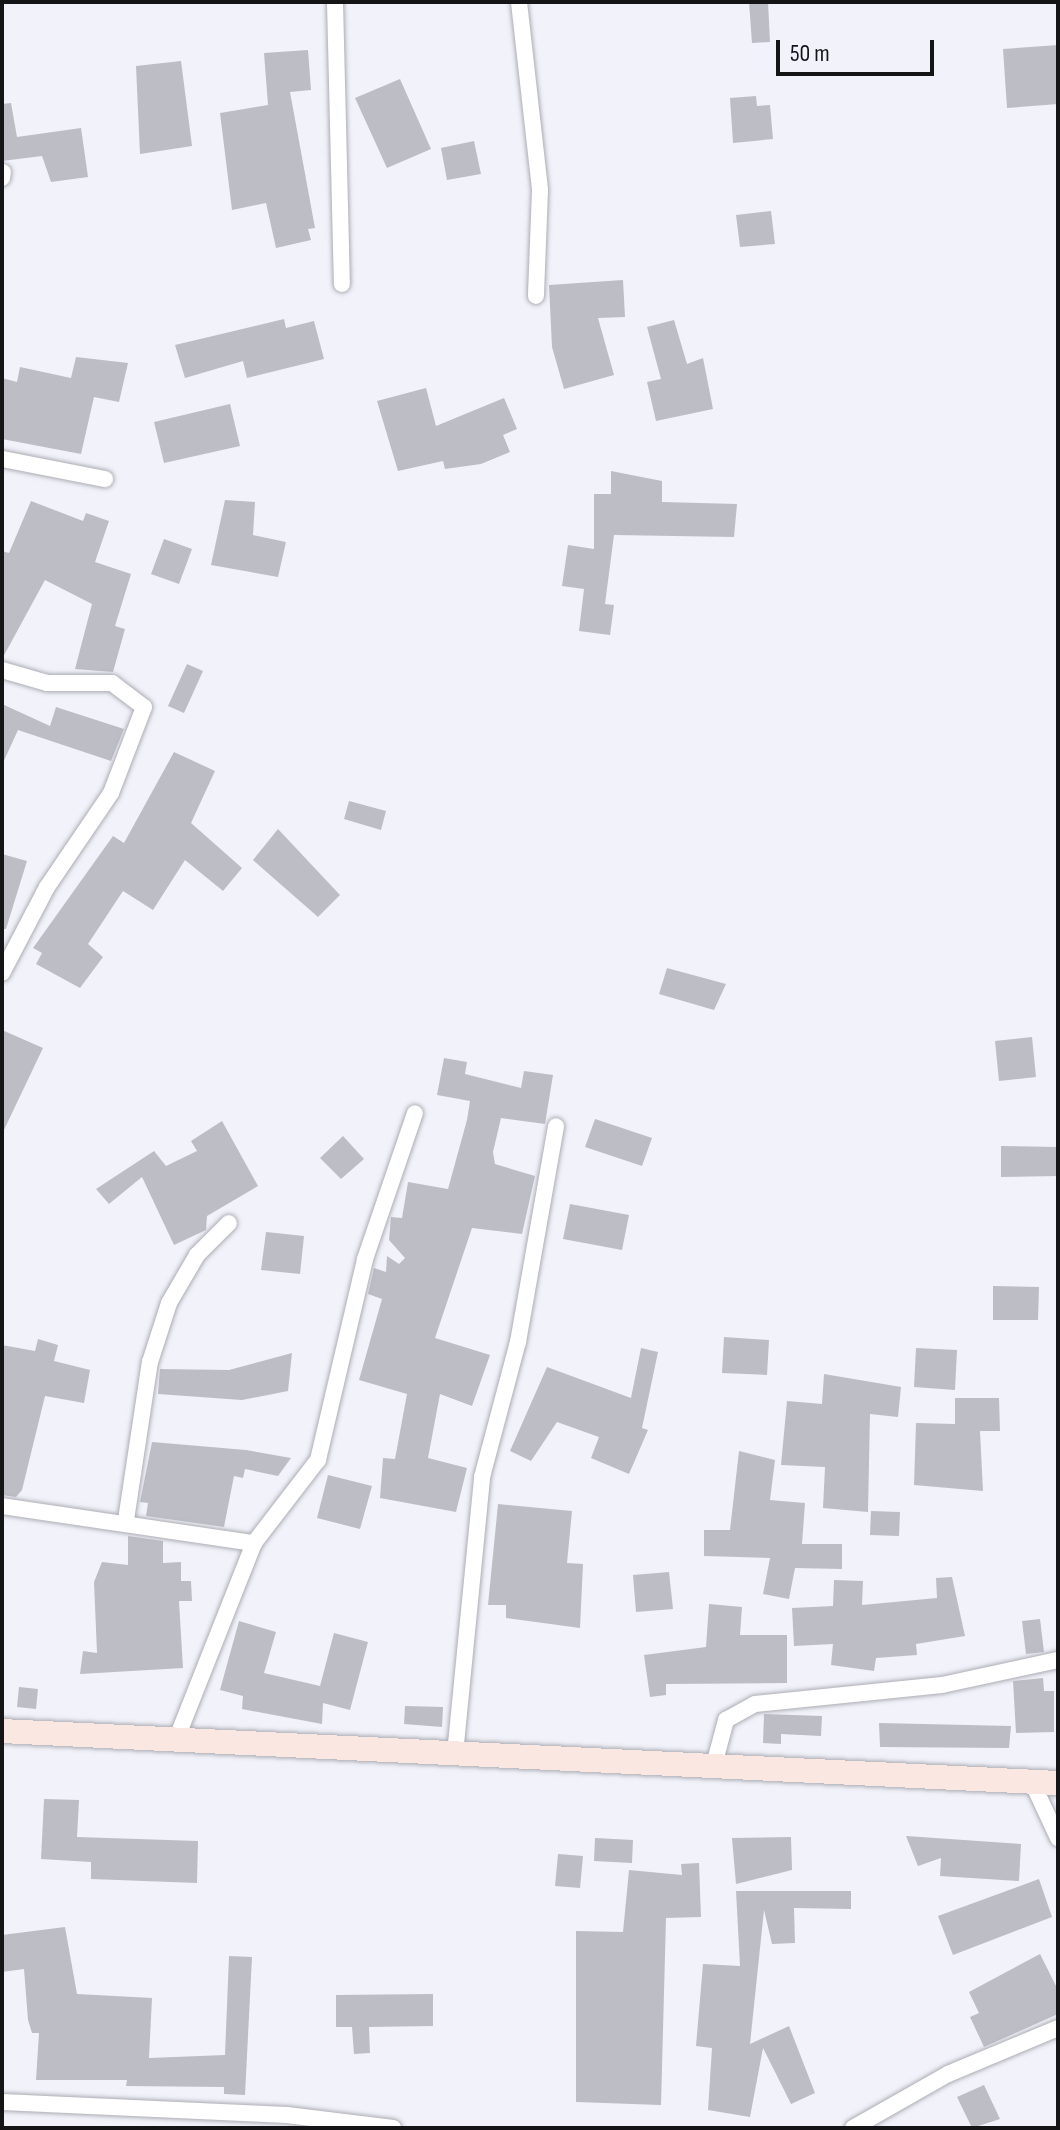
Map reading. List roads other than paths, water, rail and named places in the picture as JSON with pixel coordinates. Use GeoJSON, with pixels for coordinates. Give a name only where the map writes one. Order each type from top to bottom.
{"type":"FeatureCollection","features":[{"type":"Feature","properties":{"kind":"main road"},"geometry":{"type":"LineString","coordinates":[[2,1731],[1058,1783]]}},
{"type":"Feature","properties":{"kind":"street"},"geometry":{"type":"LineString","coordinates":[[335,2],[342,284]]}},
{"type":"Feature","properties":{"kind":"street"},"geometry":{"type":"LineString","coordinates":[[519,2],[540,190],[536,296]]}},
{"type":"Feature","properties":{"kind":"street"},"geometry":{"type":"LineString","coordinates":[[2,459],[105,479]]}},
{"type":"Feature","properties":{"kind":"street"},"geometry":{"type":"LineString","coordinates":[[2,670],[47,683],[112,683],[144,707],[111,793],[47,887],[2,973]]}},
{"type":"Feature","properties":{"kind":"street"},"geometry":{"type":"LineString","coordinates":[[176,1740],[254,1543],[318,1460],[365,1259],[415,1113]]}},
{"type":"Feature","properties":{"kind":"street"},"geometry":{"type":"LineString","coordinates":[[455,1754],[482,1477],[518,1342],[556,1126]]}},
{"type":"Feature","properties":{"kind":"street"},"geometry":{"type":"LineString","coordinates":[[126,1520],[150,1362],[169,1303],[197,1255],[229,1223]]}},
{"type":"Feature","properties":{"kind":"street"},"geometry":{"type":"LineString","coordinates":[[2,1506],[126,1520],[254,1543]]}},
{"type":"Feature","properties":{"kind":"street"},"geometry":{"type":"LineString","coordinates":[[714,1765],[726,1720],[755,1704],[942,1685],[1058,1660]]}},
{"type":"Feature","properties":{"kind":"street"},"geometry":{"type":"LineString","coordinates":[[1032,1782],[1058,1838]]}},
{"type":"Feature","properties":{"kind":"street"},"geometry":{"type":"LineString","coordinates":[[853,2128],[948,2074],[1058,2028]]}},
{"type":"Feature","properties":{"kind":"street"},"geometry":{"type":"LineString","coordinates":[[2,2102],[287,2115],[393,2128]]}}]}
